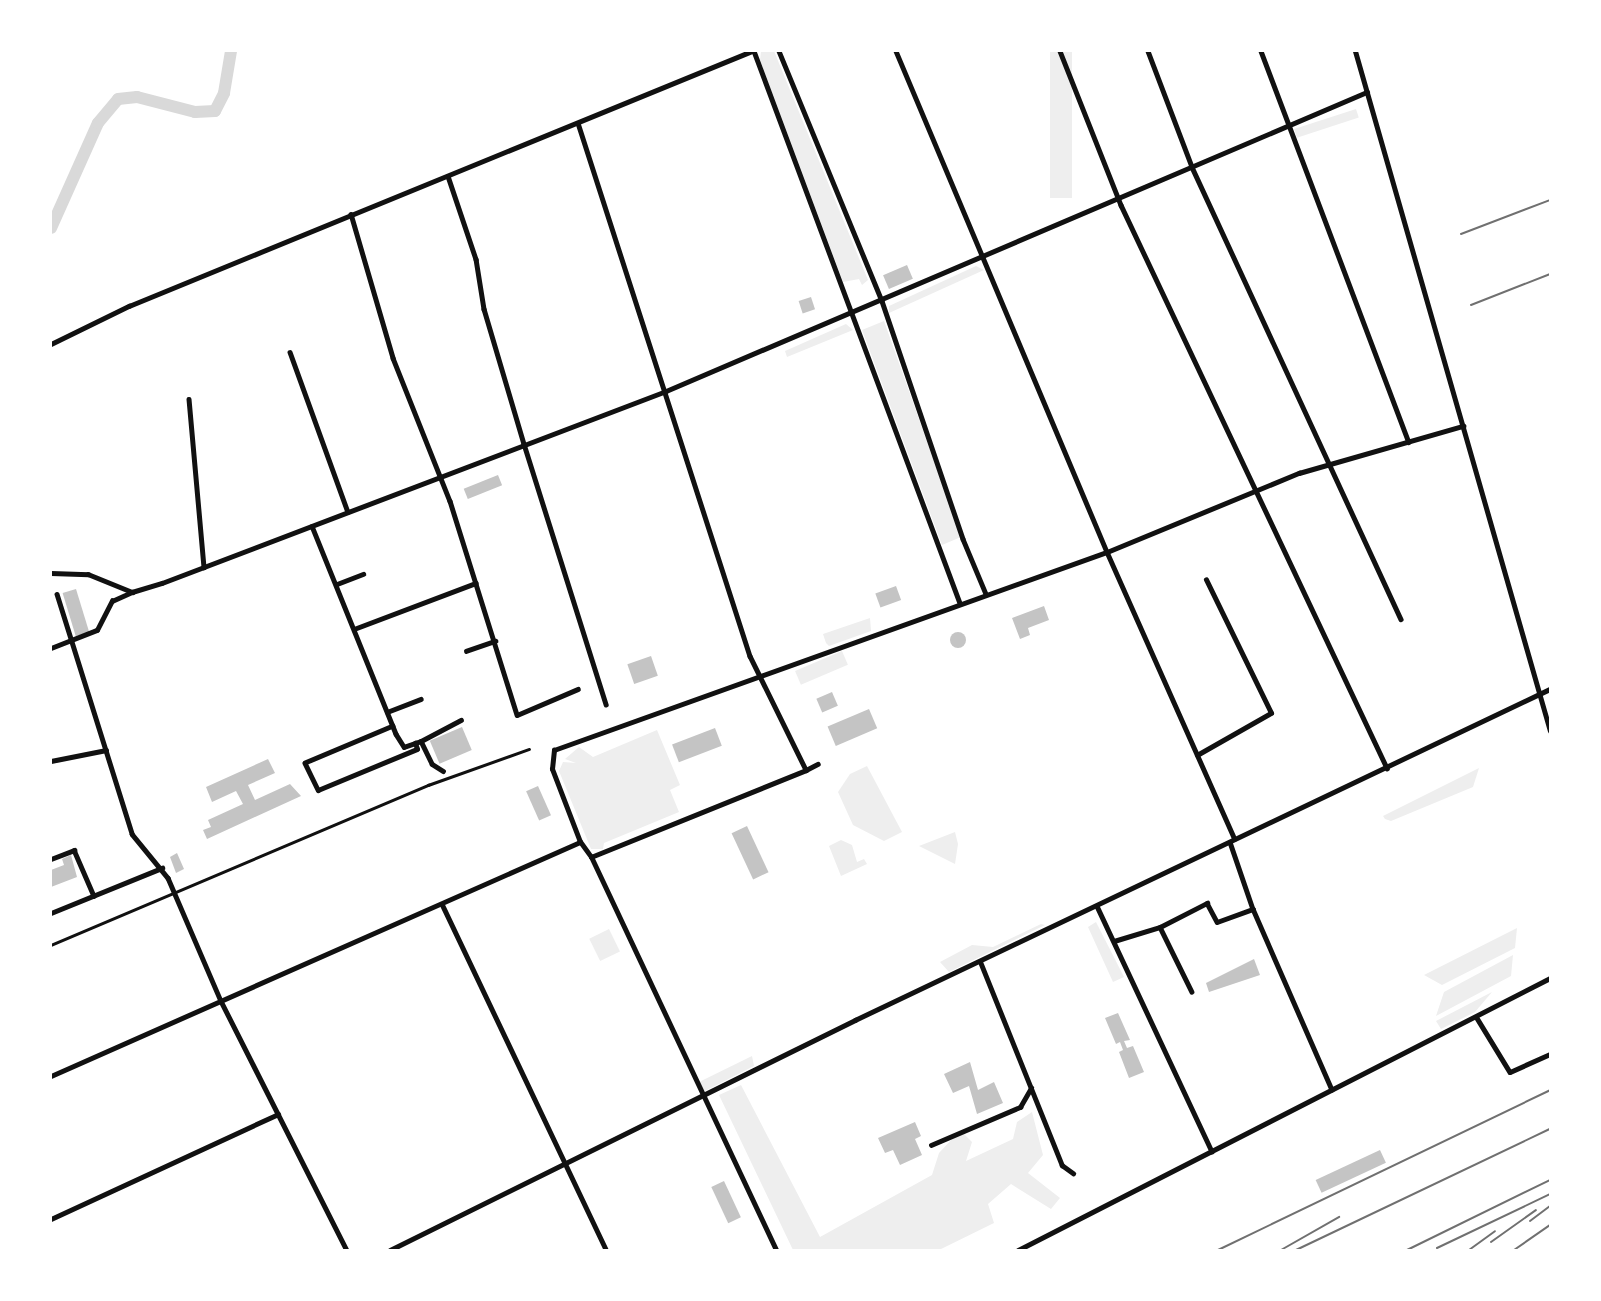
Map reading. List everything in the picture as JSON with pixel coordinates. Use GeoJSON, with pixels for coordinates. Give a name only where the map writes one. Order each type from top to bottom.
{"type":"FeatureCollection","features":[{"type":"Feature","properties":{"kind":"main road"},"geometry":{"type":"LineString","coordinates":[[1355,51],[1550,731]]}},
{"type":"Feature","properties":{"kind":"main road"},"geometry":{"type":"LineString","coordinates":[[1018,1250],[1477,1018],[1550,978]]}},
{"type":"Feature","properties":{"kind":"street"},"geometry":{"type":"LineString","coordinates":[[51,344],[129,306],[753,51],[960,603]]}},
{"type":"Feature","properties":{"kind":"street"},"geometry":{"type":"LineString","coordinates":[[779,51],[883,301],[954,515],[986,594]]}},
{"type":"Feature","properties":{"kind":"street"},"geometry":{"type":"LineString","coordinates":[[897,51],[1107,552],[1197,755],[1232,841],[1253,909],[1333,1090]]}},
{"type":"Feature","properties":{"kind":"street"},"geometry":{"type":"LineString","coordinates":[[1059,51],[1118,197],[1253,492],[1387,768]]}},
{"type":"Feature","properties":{"kind":"street"},"geometry":{"type":"LineString","coordinates":[[1148,51],[1192,167],[1402,618]]}},
{"type":"Feature","properties":{"kind":"street"},"geometry":{"type":"LineString","coordinates":[[1261,51],[1409,442]]}},
{"type":"Feature","properties":{"kind":"street"},"geometry":{"type":"LineString","coordinates":[[51,648],[72,644],[103,625],[112,601],[132,592],[666,391],[985,258],[1118,197],[1367,92]]}},
{"type":"Feature","properties":{"kind":"street"},"geometry":{"type":"LineString","coordinates":[[578,123],[757,674],[769,690],[806,769]]}},
{"type":"Feature","properties":{"kind":"street"},"geometry":{"type":"LineString","coordinates":[[449,176],[476,260],[484,309],[524,444],[606,704]]}},
{"type":"Feature","properties":{"kind":"street"},"geometry":{"type":"LineString","coordinates":[[351,214],[393,358],[441,477],[517,715],[578,689]]}},
{"type":"Feature","properties":{"kind":"street"},"geometry":{"type":"LineString","coordinates":[[289,352],[348,512]]}},
{"type":"Feature","properties":{"kind":"street"},"geometry":{"type":"LineString","coordinates":[[189,399],[199,549],[204,567]]}},
{"type":"Feature","properties":{"kind":"street"},"geometry":{"type":"LineString","coordinates":[[776,1250],[591,857],[580,842],[552,769],[554,750],[757,674],[1107,552],[1253,492],[1331,464],[1464,426]]}},
{"type":"Feature","properties":{"kind":"street"},"geometry":{"type":"LineString","coordinates":[[312,526],[396,734],[404,747],[461,720]]}},
{"type":"Feature","properties":{"kind":"street"},"geometry":{"type":"LineString","coordinates":[[51,573],[88,574],[132,592]]}},
{"type":"Feature","properties":{"kind":"street"},"geometry":{"type":"LineString","coordinates":[[337,584],[363,573]]}},
{"type":"Feature","properties":{"kind":"street"},"geometry":{"type":"LineString","coordinates":[[1197,755],[1271,713],[1206,580]]}},
{"type":"Feature","properties":{"kind":"street"},"geometry":{"type":"LineString","coordinates":[[354,629],[476,583]]}},
{"type":"Feature","properties":{"kind":"street"},"geometry":{"type":"LineString","coordinates":[[57,594],[132,834],[162,868],[221,1001],[347,1250]]}},
{"type":"Feature","properties":{"kind":"street"},"geometry":{"type":"LineString","coordinates":[[466,651],[495,641]]}},
{"type":"Feature","properties":{"kind":"street"},"geometry":{"type":"LineString","coordinates":[[390,1250],[1550,689]]}},
{"type":"Feature","properties":{"kind":"street"},"geometry":{"type":"LineString","coordinates":[[387,712],[421,699]]}},
{"type":"Feature","properties":{"kind":"street"},"geometry":{"type":"LineString","coordinates":[[393,726],[305,763],[318,790],[417,749],[415,743]]}},
{"type":"Feature","properties":{"kind":"street"},"geometry":{"type":"LineString","coordinates":[[421,741],[432,764],[443,771]]}},
{"type":"Feature","properties":{"kind":"street"},"geometry":{"type":"LineString","coordinates":[[51,945],[428,785],[529,749]]}},
{"type":"Feature","properties":{"kind":"street"},"geometry":{"type":"LineString","coordinates":[[51,761],[106,750]]}},
{"type":"Feature","properties":{"kind":"street"},"geometry":{"type":"LineString","coordinates":[[591,857],[818,764]]}},
{"type":"Feature","properties":{"kind":"street"},"geometry":{"type":"LineString","coordinates":[[51,1076],[443,906],[580,842]]}},
{"type":"Feature","properties":{"kind":"street"},"geometry":{"type":"LineString","coordinates":[[51,859],[74,850],[94,895]]}},
{"type":"Feature","properties":{"kind":"street"},"geometry":{"type":"LineString","coordinates":[[51,913],[162,868]]}},
{"type":"Feature","properties":{"kind":"street"},"geometry":{"type":"LineString","coordinates":[[1114,941],[1160,927],[1207,903],[1217,922],[1253,909]]}},
{"type":"Feature","properties":{"kind":"street"},"geometry":{"type":"LineString","coordinates":[[443,906],[563,1165],[606,1250]]}},
{"type":"Feature","properties":{"kind":"street"},"geometry":{"type":"LineString","coordinates":[[1097,906],[1212,1151]]}},
{"type":"Feature","properties":{"kind":"street"},"geometry":{"type":"LineString","coordinates":[[1160,927],[1192,992]]}},
{"type":"Feature","properties":{"kind":"street"},"geometry":{"type":"LineString","coordinates":[[981,963],[1062,1165],[1073,1173]]}},
{"type":"Feature","properties":{"kind":"street"},"geometry":{"type":"LineString","coordinates":[[1477,1018],[1510,1072],[1550,1054]]}},
{"type":"Feature","properties":{"kind":"street"},"geometry":{"type":"LineString","coordinates":[[931,1145],[1020,1107],[1031,1087]]}},
{"type":"Feature","properties":{"kind":"street"},"geometry":{"type":"LineString","coordinates":[[51,1219],[278,1114]]}},
{"type":"Feature","properties":{"kind":"shaded area"},"geometry":{"type":"Polygon","coordinates":[[[761,51],[774,51],[868,280],[862,285],[859,279],[843,282],[760,60],[761,51]]]}},
{"type":"Feature","properties":{"kind":"shaded area"},"geometry":{"type":"Polygon","coordinates":[[[1050,51],[1072,51],[1072,198],[1050,198],[1050,51]]]}},
{"type":"Feature","properties":{"kind":"shaded area"},"geometry":{"type":"Polygon","coordinates":[[[1356,109],[1359,118],[1297,138],[1294,129],[1356,109]]]}},
{"type":"Feature","properties":{"kind":"shaded area"},"geometry":{"type":"Polygon","coordinates":[[[976,266],[984,270],[889,313],[889,306],[976,266]]]}},
{"type":"Feature","properties":{"kind":"shaded area"},"geometry":{"type":"Polygon","coordinates":[[[884,321],[961,537],[942,545],[862,330],[884,321]]]}},
{"type":"Feature","properties":{"kind":"shaded area"},"geometry":{"type":"Polygon","coordinates":[[[846,324],[853,330],[787,357],[785,351],[846,324]]]}},
{"type":"Feature","properties":{"kind":"shaded area"},"geometry":{"type":"Polygon","coordinates":[[[870,618],[871,631],[829,646],[826,643],[823,634],[870,618]]]}},
{"type":"Feature","properties":{"kind":"shaded area"},"geometry":{"type":"Polygon","coordinates":[[[842,651],[848,665],[801,685],[795,671],[842,651]]]}},
{"type":"Feature","properties":{"kind":"shaded area"},"geometry":{"type":"Polygon","coordinates":[[[657,730],[680,785],[670,790],[679,812],[604,843],[603,849],[591,849],[559,771],[563,762],[576,763],[565,759],[579,747],[593,757],[657,730]]]}},
{"type":"Feature","properties":{"kind":"shaded area"},"geometry":{"type":"Polygon","coordinates":[[[867,766],[902,832],[884,841],[853,825],[838,792],[850,774],[867,766]]]}},
{"type":"Feature","properties":{"kind":"shaded area"},"geometry":{"type":"Polygon","coordinates":[[[1479,768],[1473,787],[1391,821],[1383,816],[1479,768]]]}},
{"type":"Feature","properties":{"kind":"shaded area"},"geometry":{"type":"Polygon","coordinates":[[[955,832],[958,844],[955,864],[919,846],[955,832]]]}},
{"type":"Feature","properties":{"kind":"shaded area"},"geometry":{"type":"Polygon","coordinates":[[[841,840],[852,845],[857,862],[864,859],[867,864],[841,876],[829,846],[841,840]]]}},
{"type":"Feature","properties":{"kind":"shaded area"},"geometry":{"type":"Polygon","coordinates":[[[1096,922],[1124,977],[1113,982],[1088,927],[1096,922]]]}},
{"type":"Feature","properties":{"kind":"shaded area"},"geometry":{"type":"Polygon","coordinates":[[[1041,924],[1045,925],[949,972],[940,962],[972,945],[993,947],[1041,924]]]}},
{"type":"Feature","properties":{"kind":"shaded area"},"geometry":{"type":"Polygon","coordinates":[[[1517,928],[1515,948],[1442,985],[1424,975],[1517,928]]]}},
{"type":"Feature","properties":{"kind":"shaded area"},"geometry":{"type":"Polygon","coordinates":[[[609,929],[620,951],[600,961],[589,939],[609,929]]]}},
{"type":"Feature","properties":{"kind":"shaded area"},"geometry":{"type":"Polygon","coordinates":[[[1513,955],[1511,976],[1436,1016],[1444,992],[1513,955]]]}},
{"type":"Feature","properties":{"kind":"shaded area"},"geometry":{"type":"Polygon","coordinates":[[[1492,992],[1475,1012],[1441,1029],[1436,1021],[1492,992]]]}},
{"type":"Feature","properties":{"kind":"shaded area"},"geometry":{"type":"Polygon","coordinates":[[[752,1056],[754,1066],[705,1091],[697,1083],[752,1056]]]}},
{"type":"Feature","properties":{"kind":"shaded area"},"geometry":{"type":"Polygon","coordinates":[[[741,1085],[820,1237],[932,1175],[939,1153],[953,1138],[964,1134],[972,1142],[966,1161],[1013,1139],[1017,1122],[1032,1112],[1043,1155],[1028,1173],[1060,1198],[1051,1209],[1011,1184],[988,1204],[994,1223],[939,1250],[793,1250],[719,1095],[741,1085]]]}},
{"type":"Feature","properties":{"kind":"building"},"geometry":{"type":"Polygon","coordinates":[[[907,265],[913,279],[889,289],[883,275],[907,265]]]}},
{"type":"Feature","properties":{"kind":"building"},"geometry":{"type":"Polygon","coordinates":[[[811,297],[815,309],[803,313],[799,301],[811,297]]]}},
{"type":"Feature","properties":{"kind":"building"},"geometry":{"type":"Polygon","coordinates":[[[498,475],[502,485],[468,499],[464,489],[498,475]]]}},
{"type":"Feature","properties":{"kind":"building"},"geometry":{"type":"Polygon","coordinates":[[[896,586],[901,600],[880,608],[875,594],[896,586]]]}},
{"type":"Feature","properties":{"kind":"building"},"geometry":{"type":"Polygon","coordinates":[[[76,589],[89,632],[76,636],[63,593],[76,589]]]}},
{"type":"Feature","properties":{"kind":"building"},"geometry":{"type":"Polygon","coordinates":[[[1044,606],[1049,620],[1028,628],[1030,635],[1020,639],[1012,618],[1044,606]]]}},
{"type":"Feature","properties":{"kind":"building"},"geometry":{"type":"Polygon","coordinates":[[[958,632],[964,634],[964,646],[958,648],[952,646],[950,640],[952,634],[958,632]]]}},
{"type":"Feature","properties":{"kind":"building"},"geometry":{"type":"Polygon","coordinates":[[[651,656],[658,676],[634,684],[627,664],[651,656]]]}},
{"type":"Feature","properties":{"kind":"building"},"geometry":{"type":"Polygon","coordinates":[[[832,692],[838,706],[822,712],[816,699],[832,692]]]}},
{"type":"Feature","properties":{"kind":"building"},"geometry":{"type":"Polygon","coordinates":[[[869,709],[877,728],[836,746],[828,727],[869,709]]]}},
{"type":"Feature","properties":{"kind":"building"},"geometry":{"type":"Polygon","coordinates":[[[462,727],[472,750],[440,764],[430,741],[462,727]]]}},
{"type":"Feature","properties":{"kind":"building"},"geometry":{"type":"Polygon","coordinates":[[[715,728],[722,746],[679,762],[672,744],[715,728]]]}},
{"type":"Feature","properties":{"kind":"building"},"geometry":{"type":"Polygon","coordinates":[[[268,759],[275,773],[248,785],[255,800],[290,784],[301,796],[207,839],[203,830],[211,827],[208,820],[243,804],[236,791],[212,802],[206,787],[268,759]]]}},
{"type":"Feature","properties":{"kind":"building"},"geometry":{"type":"Polygon","coordinates":[[[538,786],[551,815],[539,821],[526,791],[538,786]]]}},
{"type":"Feature","properties":{"kind":"building"},"geometry":{"type":"Polygon","coordinates":[[[747,826],[769,872],[753,879],[732,833],[747,826]]]}},
{"type":"Feature","properties":{"kind":"building"},"geometry":{"type":"Polygon","coordinates":[[[177,853],[184,869],[176,873],[170,857],[177,853]]]}},
{"type":"Feature","properties":{"kind":"building"},"geometry":{"type":"Polygon","coordinates":[[[71,855],[77,877],[51,887],[51,870],[64,865],[62,859],[71,855]]]}},
{"type":"Feature","properties":{"kind":"building"},"geometry":{"type":"Polygon","coordinates":[[[1254,959],[1260,975],[1209,992],[1206,983],[1254,959]]]}},
{"type":"Feature","properties":{"kind":"building"},"geometry":{"type":"Polygon","coordinates":[[[1118,1013],[1130,1040],[1124,1041],[1127,1048],[1133,1046],[1144,1072],[1129,1078],[1119,1052],[1123,1050],[1120,1042],[1116,1044],[1105,1018],[1118,1013]]]}},
{"type":"Feature","properties":{"kind":"building"},"geometry":{"type":"Polygon","coordinates":[[[970,1062],[978,1090],[994,1082],[1003,1103],[977,1114],[969,1086],[953,1093],[944,1074],[970,1062]]]}},
{"type":"Feature","properties":{"kind":"building"},"geometry":{"type":"Polygon","coordinates":[[[915,1122],[921,1136],[915,1139],[922,1155],[900,1165],[893,1150],[885,1153],[878,1138],[915,1122]]]}},
{"type":"Feature","properties":{"kind":"building"},"geometry":{"type":"Polygon","coordinates":[[[1380,1150],[1386,1163],[1322,1193],[1316,1180],[1380,1150]]]}},
{"type":"Feature","properties":{"kind":"building"},"geometry":{"type":"Polygon","coordinates":[[[724,1181],[741,1217],[728,1223],[711,1187],[724,1181]]]}},
{"type":"Feature","properties":{"kind":"waterway"},"geometry":{"type":"LineString","coordinates":[[51,228],[98,123],[118,99],[137,97],[195,112],[215,111],[224,93],[231,51]]}},
{"type":"Feature","properties":{"kind":"railway"},"geometry":{"type":"LineString","coordinates":[[1461,234],[1550,200]]}},
{"type":"Feature","properties":{"kind":"railway"},"geometry":{"type":"LineString","coordinates":[[1471,305],[1550,274]]}},
{"type":"Feature","properties":{"kind":"railway"},"geometry":{"type":"LineString","coordinates":[[1218,1250],[1550,1090]]}},
{"type":"Feature","properties":{"kind":"railway"},"geometry":{"type":"LineString","coordinates":[[1296,1250],[1550,1129]]}},
{"type":"Feature","properties":{"kind":"railway"},"geometry":{"type":"LineString","coordinates":[[1407,1250],[1550,1180]]}},
{"type":"Feature","properties":{"kind":"railway"},"geometry":{"type":"LineString","coordinates":[[1437,1248],[1550,1194]]}},
{"type":"Feature","properties":{"kind":"railway"},"geometry":{"type":"LineString","coordinates":[[1530,1221],[1550,1206]]}},
{"type":"Feature","properties":{"kind":"railway"},"geometry":{"type":"LineString","coordinates":[[1491,1242],[1536,1210]]}},
{"type":"Feature","properties":{"kind":"railway"},"geometry":{"type":"LineString","coordinates":[[1281,1250],[1339,1217]]}},
{"type":"Feature","properties":{"kind":"railway"},"geometry":{"type":"LineString","coordinates":[[1514,1250],[1550,1225]]}},
{"type":"Feature","properties":{"kind":"railway"},"geometry":{"type":"LineString","coordinates":[[1469,1250],[1495,1231]]}}]}
